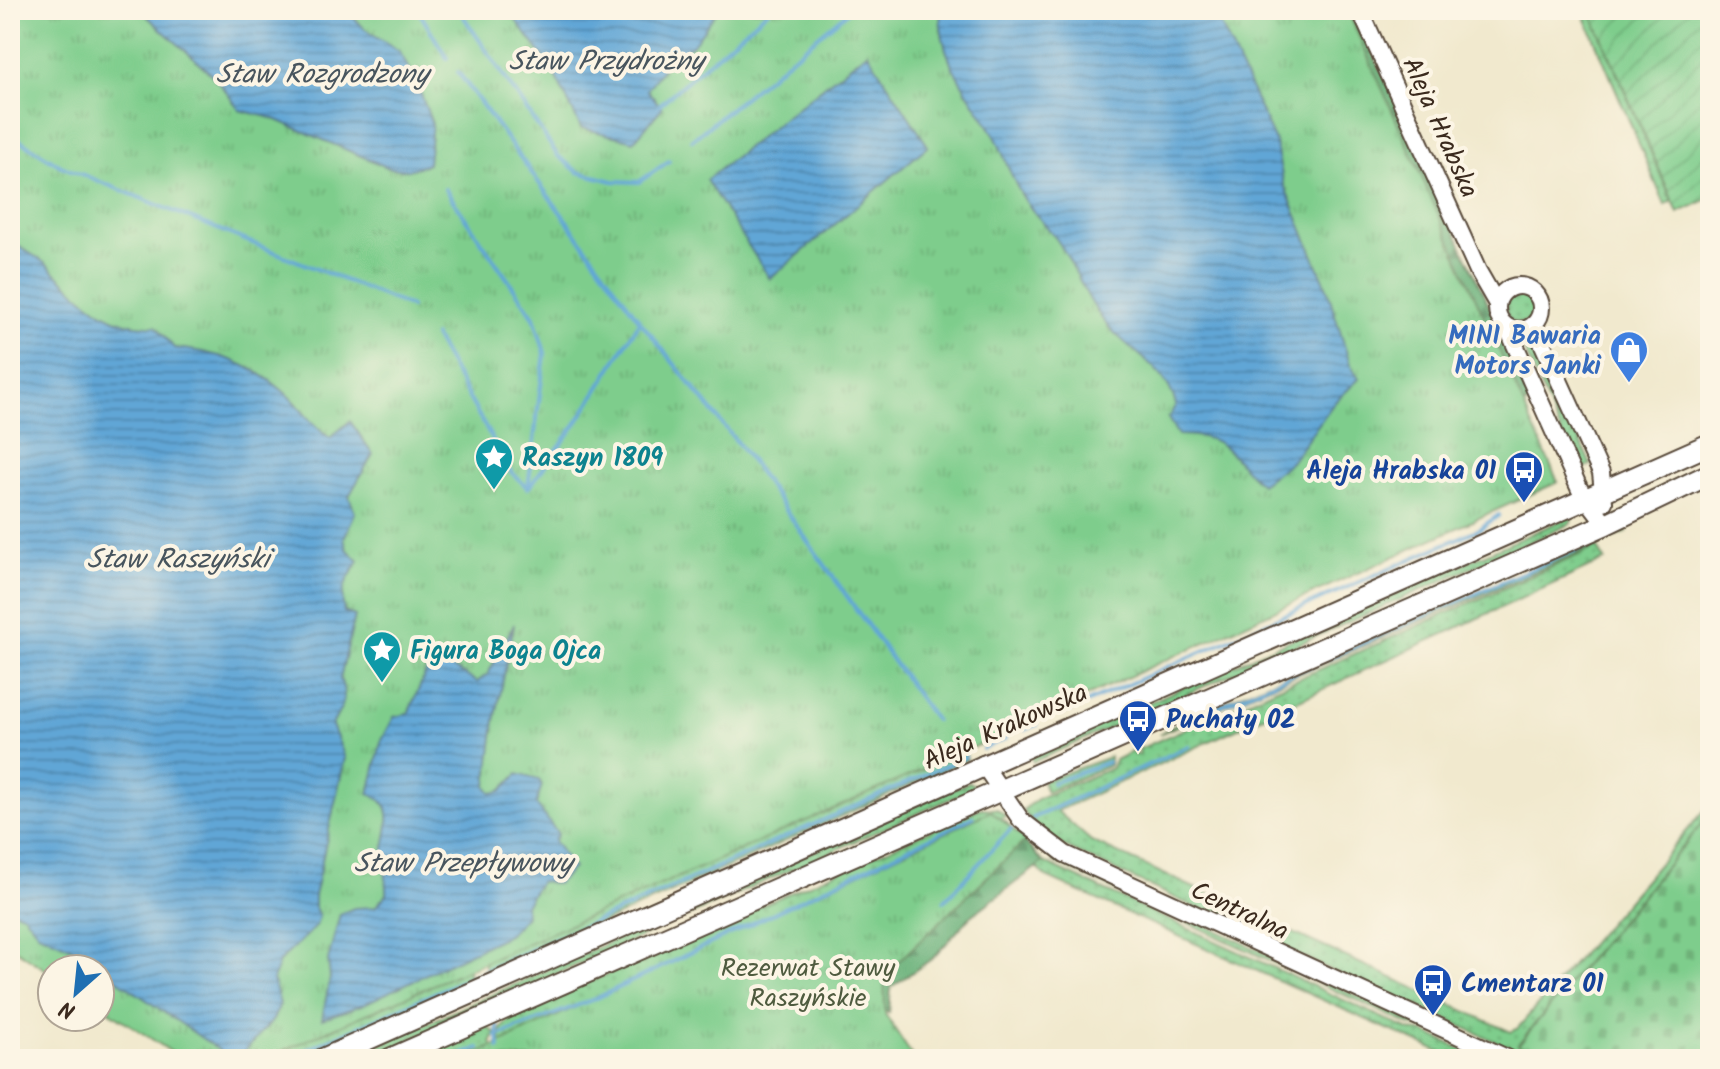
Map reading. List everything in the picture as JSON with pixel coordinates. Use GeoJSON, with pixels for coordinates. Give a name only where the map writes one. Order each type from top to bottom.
{"type":"FeatureCollection","features":[{"type":"Feature","properties":{"kind":"main road","name":"Aleja Krakowska"},"geometry":{"type":"LineString","coordinates":[[323,1059],[1710,444]]}},
{"type":"Feature","properties":{"kind":"main road","name":"Aleja Krakowska"},"geometry":{"type":"LineString","coordinates":[[390,1059],[1606,524],[1710,474]]}},
{"type":"Feature","properties":{"kind":"main road"},"geometry":{"type":"LineString","coordinates":[[1631,512],[1624,494],[1638,475]]}},
{"type":"Feature","properties":{"kind":"street","name":"Aleja Hrabska"},"geometry":{"type":"LineString","coordinates":[[1360,10],[1478,265],[1480,276],[1497,304]]}},
{"type":"Feature","properties":{"kind":"street"},"geometry":{"type":"LineString","coordinates":[[1478,265],[1512,287],[1528,288],[1540,299],[1542,311],[1534,325],[1523,330],[1507,327]]}},
{"type":"Feature","properties":{"kind":"street"},"geometry":{"type":"LineString","coordinates":[[1512,287],[1497,304],[1498,316],[1507,327],[1606,524]]}},
{"type":"Feature","properties":{"kind":"street"},"geometry":{"type":"LineString","coordinates":[[1534,325],[1601,473],[1593,494]]}},
{"type":"Feature","properties":{"kind":"street","name":"Centralna"},"geometry":{"type":"LineString","coordinates":[[983,764],[1032,831],[1077,861],[1509,1059]]}},
{"type":"Feature","properties":{"kind":"green space"},"geometry":{"type":"Polygon","coordinates":[[[10,10],[1347,10],[1558,482],[970,749],[264,1059],[182,1059],[116,1016],[116,953],[36,953],[36,963],[10,946],[10,10]]]}},
{"type":"Feature","properties":{"kind":"green space"},"geometry":{"type":"Polygon","coordinates":[[[1332,10],[1353,10],[1533,401],[1517,409],[1332,10]]]}},
{"type":"Feature","properties":{"kind":"green space"},"geometry":{"type":"Polygon","coordinates":[[[1582,10],[1590,10],[1672,201],[1665,205],[1582,10]]]}},
{"type":"Feature","properties":{"kind":"green space"},"geometry":{"type":"Polygon","coordinates":[[[1590,10],[1710,10],[1710,198],[1678,213],[1590,10]]]}},
{"type":"Feature","properties":{"kind":"green space"},"geometry":{"type":"Polygon","coordinates":[[[1520,295],[1530,299],[1534,309],[1530,319],[1520,323],[1510,319],[1506,309],[1510,299],[1520,295]]]}},
{"type":"Feature","properties":{"kind":"green space"},"geometry":{"type":"Polygon","coordinates":[[[1532,332],[1591,465],[1578,471],[1517,334],[1532,332]]]}},
{"type":"Feature","properties":{"kind":"green space"},"geometry":{"type":"Polygon","coordinates":[[[1569,517],[1572,519],[1570,524],[1033,762],[1030,755],[1569,517]]]}},
{"type":"Feature","properties":{"kind":"green space"},"geometry":{"type":"Polygon","coordinates":[[[1625,529],[1627,532],[1159,734],[1182,720],[1625,529]]]}},
{"type":"Feature","properties":{"kind":"green space"},"geometry":{"type":"Polygon","coordinates":[[[1597,547],[1605,560],[1057,811],[1091,841],[1511,1032],[1518,1028],[1710,804],[1710,814],[1518,1044],[1554,1059],[1534,1059],[1406,1001],[1404,1004],[1065,847],[1032,823],[1023,810],[1039,798],[1112,768],[1115,760],[1133,751],[1135,755],[1140,754],[1139,749],[1597,547]]]}},
{"type":"Feature","properties":{"kind":"green space"},"geometry":{"type":"Polygon","coordinates":[[[965,751],[967,760],[488,974],[483,961],[965,751]]]}},
{"type":"Feature","properties":{"kind":"green space"},"geometry":{"type":"Polygon","coordinates":[[[1110,757],[1110,765],[1046,792],[1042,781],[1110,757]]]}},
{"type":"Feature","properties":{"kind":"green space"},"geometry":{"type":"Polygon","coordinates":[[[969,782],[974,785],[968,791],[366,1059],[347,1059],[969,782]]]}},
{"type":"Feature","properties":{"kind":"green space"},"geometry":{"type":"Polygon","coordinates":[[[980,808],[997,809],[1006,816],[500,1046],[501,1029],[511,1017],[980,808]]]}},
{"type":"Feature","properties":{"kind":"green space","name":"Rezerwat Stawy Raszyńskie"},"geometry":{"type":"Polygon","coordinates":[[[991,811],[1026,840],[884,975],[885,1014],[914,1059],[466,1059],[991,811]]]}},
{"type":"Feature","properties":{"kind":"green space"},"geometry":{"type":"Polygon","coordinates":[[[1710,814],[1710,1059],[1554,1059],[1518,1045],[1710,814]]]}},
{"type":"Feature","properties":{"kind":"green space"},"geometry":{"type":"Polygon","coordinates":[[[1005,821],[1043,862],[971,916],[933,958],[891,987],[889,1013],[861,1002],[1005,821]]]}},
{"type":"Feature","properties":{"kind":"green space"},"geometry":{"type":"Polygon","coordinates":[[[1056,856],[1427,1028],[1410,1025],[1053,861],[1056,856]]]}},
{"type":"Feature","properties":{"kind":"green space"},"geometry":{"type":"Polygon","coordinates":[[[1043,862],[1409,1030],[1425,1033],[1485,1059],[1455,1059],[1046,877],[1036,867],[1043,862]]]}},
{"type":"Feature","properties":{"kind":"green space"},"geometry":{"type":"Polygon","coordinates":[[[469,967],[467,984],[298,1059],[273,1059],[301,1042],[469,967]]]}},
{"type":"Feature","properties":{"kind":"green space"},"geometry":{"type":"Polygon","coordinates":[[[488,1027],[496,1034],[491,1043],[498,1052],[479,1059],[416,1059],[488,1027]]]}},
{"type":"Feature","properties":{"kind":"water","name":"Staw Rozgrodzony"},"geometry":{"type":"Polygon","coordinates":[[[141,10],[346,10],[364,28],[399,51],[416,81],[432,124],[428,164],[408,170],[389,168],[272,118],[239,110],[217,80],[141,10]]]}},
{"type":"Feature","properties":{"kind":"water","name":"Staw Przydrożny"},"geometry":{"type":"Polygon","coordinates":[[[508,10],[718,10],[692,46],[672,56],[647,90],[662,108],[634,141],[581,128],[551,67],[508,10]]]}},
{"type":"Feature","properties":{"kind":"water"},"geometry":{"type":"Polygon","coordinates":[[[940,10],[1214,10],[1275,141],[1284,185],[1326,285],[1350,364],[1359,379],[1334,403],[1291,462],[1261,484],[1218,443],[1178,435],[1168,418],[1176,405],[1164,379],[1103,320],[1063,250],[1019,190],[995,136],[951,62],[941,29],[940,10]]]}},
{"type":"Feature","properties":{"kind":"water"},"geometry":{"type":"Polygon","coordinates":[[[867,52],[928,146],[770,279],[706,180],[867,52]]]}},
{"type":"Feature","properties":{"kind":"water","name":"Staw Raszyński"},"geometry":{"type":"Polygon","coordinates":[[[10,240],[46,264],[82,298],[108,316],[122,322],[156,326],[174,348],[217,356],[258,373],[282,390],[330,438],[350,421],[373,454],[349,496],[355,513],[344,538],[347,549],[359,561],[343,596],[344,612],[355,616],[340,679],[343,703],[332,725],[345,758],[314,896],[314,906],[319,916],[316,926],[279,962],[273,980],[280,1004],[273,1020],[241,1055],[229,1057],[116,979],[116,953],[79,953],[38,933],[23,914],[10,910],[10,240]]]}},
{"type":"Feature","properties":{"kind":"water","name":"Staw Przepływowy"},"geometry":{"type":"Polygon","coordinates":[[[514,624],[495,721],[487,786],[492,793],[501,791],[518,774],[539,780],[542,785],[536,804],[558,834],[554,841],[573,868],[557,884],[540,881],[525,905],[526,916],[508,935],[364,1004],[322,1019],[330,978],[328,960],[340,914],[354,908],[375,907],[387,894],[383,856],[388,811],[385,804],[369,794],[381,742],[394,717],[408,714],[429,665],[438,659],[477,682],[488,674],[514,624]]]}},
{"type":"Feature","properties":{"kind":"waterway"},"geometry":{"type":"LineString","coordinates":[[418,10],[447,58]]}},
{"type":"Feature","properties":{"kind":"waterway"},"geometry":{"type":"LineString","coordinates":[[459,10],[558,156],[578,172],[613,181],[639,182],[669,161]]}},
{"type":"Feature","properties":{"kind":"waterway"},"geometry":{"type":"LineString","coordinates":[[659,105],[769,10]]}},
{"type":"Feature","properties":{"kind":"waterway"},"geometry":{"type":"LineString","coordinates":[[692,140],[850,10]]}},
{"type":"Feature","properties":{"kind":"waterway"},"geometry":{"type":"LineString","coordinates":[[458,72],[640,321],[740,446],[935,720]]}},
{"type":"Feature","properties":{"kind":"waterway"},"geometry":{"type":"LineString","coordinates":[[10,134],[61,166],[411,307]]}},
{"type":"Feature","properties":{"kind":"waterway"},"geometry":{"type":"LineString","coordinates":[[445,189],[534,317],[545,353],[528,488]]}},
{"type":"Feature","properties":{"kind":"waterway"},"geometry":{"type":"LineString","coordinates":[[530,486],[577,423],[640,321]]}},
{"type":"Feature","properties":{"kind":"waterway"},"geometry":{"type":"LineString","coordinates":[[434,336],[510,471],[528,488]]}},
{"type":"Feature","properties":{"kind":"waterway"},"geometry":{"type":"LineString","coordinates":[[1061,714],[1479,529],[1499,515]]}},
{"type":"Feature","properties":{"kind":"waterway"},"geometry":{"type":"LineString","coordinates":[[1185,721],[1598,540]]}},
{"type":"Feature","properties":{"kind":"waterway"},"geometry":{"type":"LineString","coordinates":[[1025,730],[1037,725]]}},
{"type":"Feature","properties":{"kind":"waterway"},"geometry":{"type":"LineString","coordinates":[[983,749],[1006,738]]}},
{"type":"Feature","properties":{"kind":"waterway"},"geometry":{"type":"LineString","coordinates":[[1033,818],[1189,746]]}},
{"type":"Feature","properties":{"kind":"waterway"},"geometry":{"type":"LineString","coordinates":[[286,1059],[965,757]]}},
{"type":"Feature","properties":{"kind":"waterway"},"geometry":{"type":"LineString","coordinates":[[1052,783],[1108,762]]}},
{"type":"Feature","properties":{"kind":"waterway"},"geometry":{"type":"LineString","coordinates":[[497,1036],[597,998],[973,817]]}},
{"type":"Feature","properties":{"kind":"waterway"},"geometry":{"type":"LineString","coordinates":[[944,901],[1011,829]]}},
{"type":"Feature","properties":{"kind":"waterway"},"geometry":{"type":"LineString","coordinates":[[497,1025],[499,1048]]}},
{"type":"Feature","properties":{"kind":"waterway"},"geometry":{"type":"LineString","coordinates":[[452,1059],[479,1048]]}},
{"type":"Feature","properties":{"kind":"place","name":"MINI Bawaria Motors Janki"},"geometry":{"type":"Point","coordinates":[1629,384]}},
{"type":"Feature","properties":{"kind":"place","name":"Raszyn 1809"},"geometry":{"type":"Point","coordinates":[494,491]}},
{"type":"Feature","properties":{"kind":"place","name":"Aleja Hrabska 01"},"geometry":{"type":"Point","coordinates":[1524,504]}},
{"type":"Feature","properties":{"kind":"place","name":"Figura Boga Ojca"},"geometry":{"type":"Point","coordinates":[382,684]}},
{"type":"Feature","properties":{"kind":"place","name":"Puchały 02"},"geometry":{"type":"Point","coordinates":[1138,753]}},
{"type":"Feature","properties":{"kind":"place","name":"Cmentarz 01"},"geometry":{"type":"Point","coordinates":[1433,1017]}}]}
